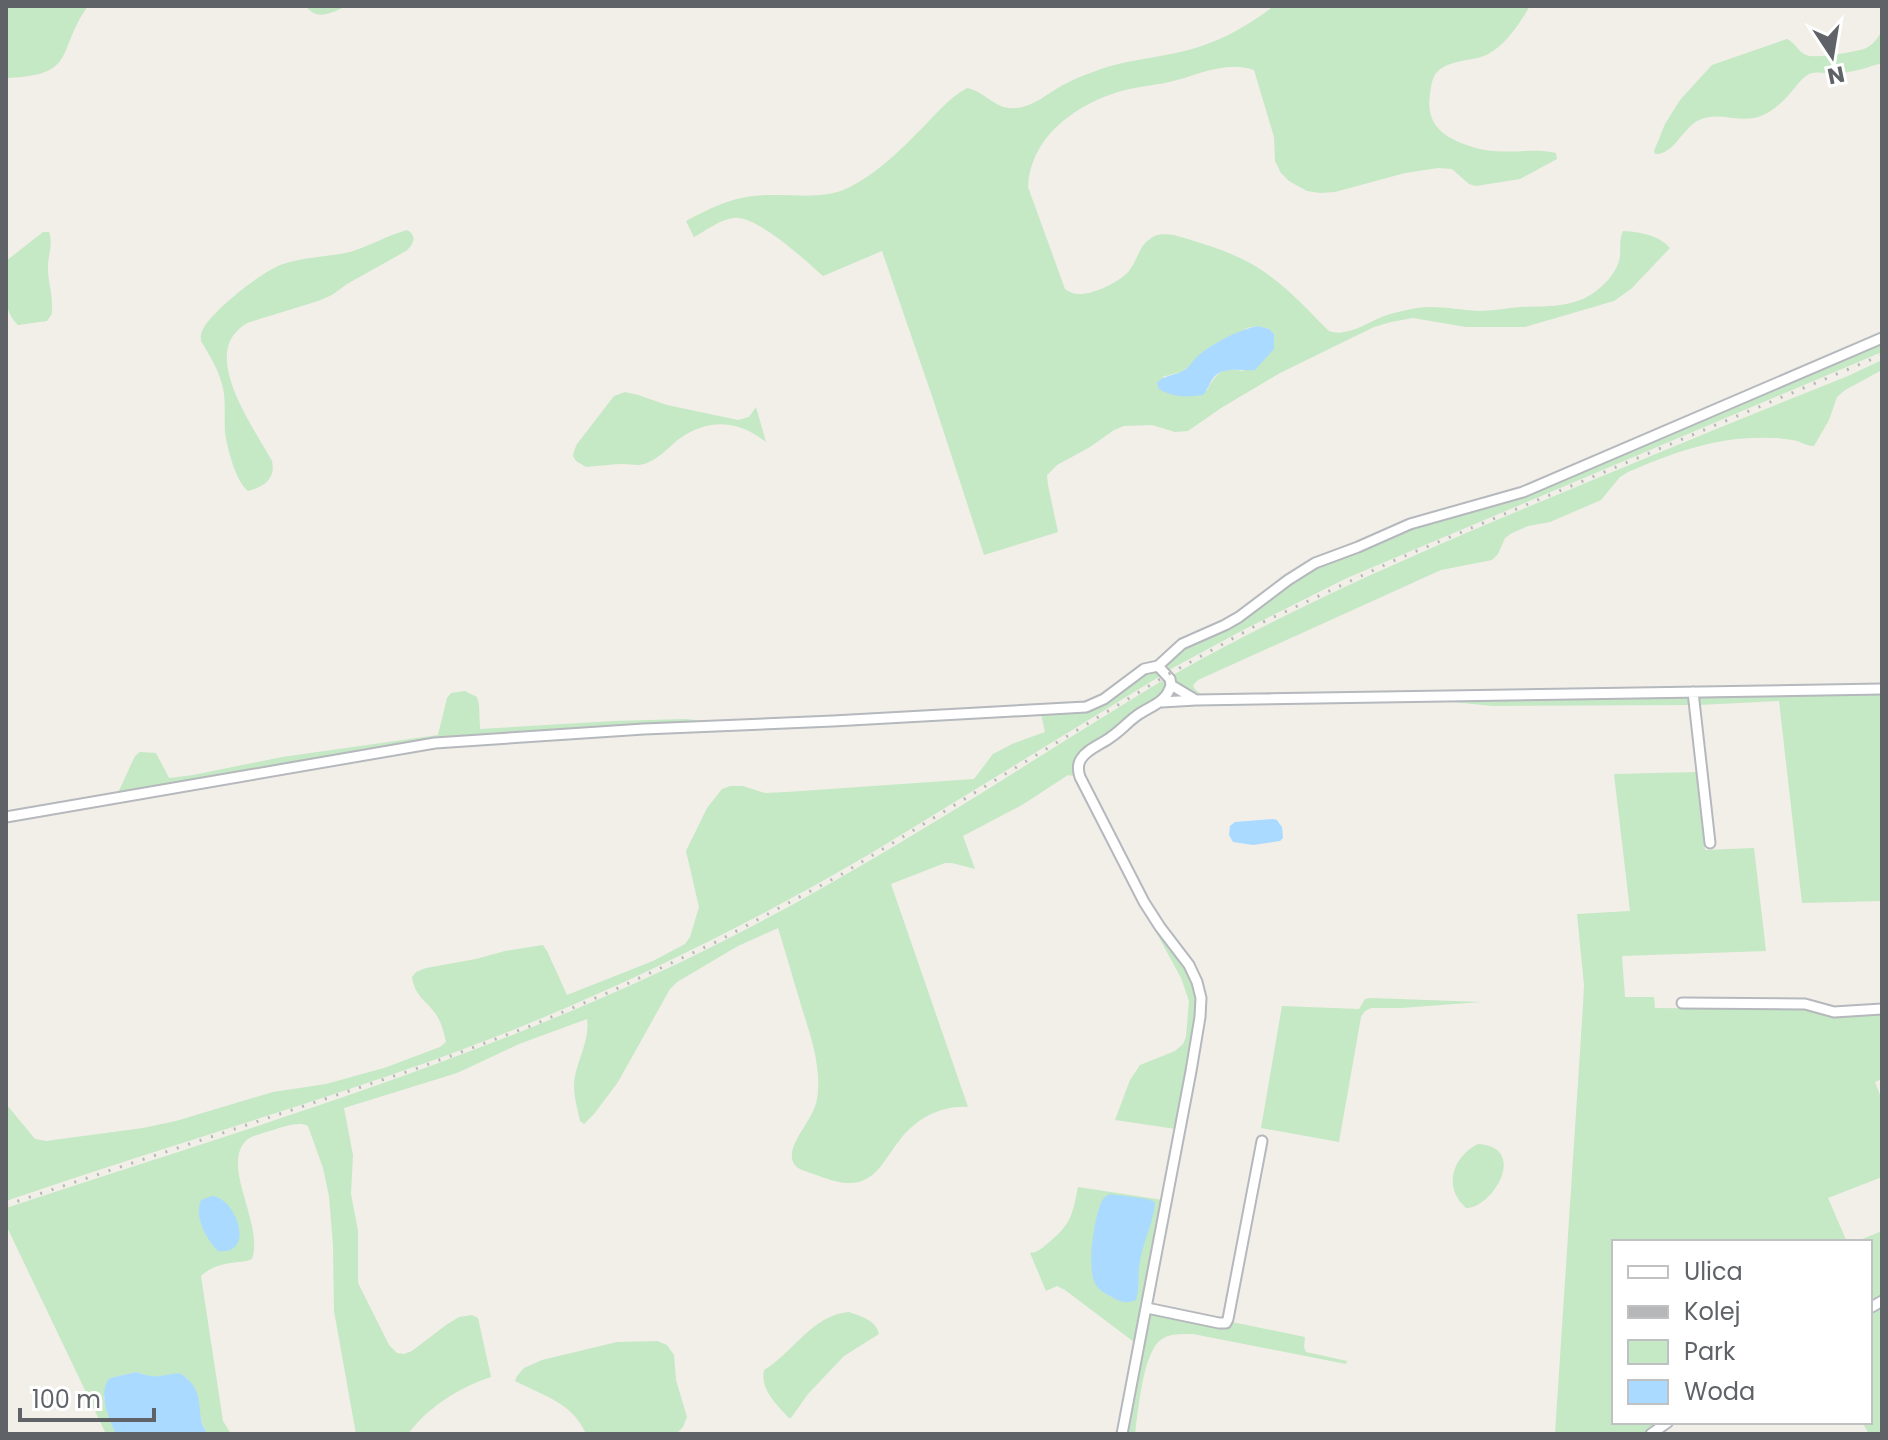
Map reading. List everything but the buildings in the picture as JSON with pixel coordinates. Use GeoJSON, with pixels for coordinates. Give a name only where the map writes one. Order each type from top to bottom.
{"type":"FeatureCollection","features":[{"type":"Feature","properties":{"kind":"street"},"geometry":{"type":"LineString","coordinates":[[6,817],[435,743],[644,729],[1076,709],[1095,704],[1144,669],[1158,666],[1182,644],[1225,625],[1315,563],[1410,524],[1523,492],[1882,338]]}},
{"type":"Feature","properties":{"kind":"street"},"geometry":{"type":"LineString","coordinates":[[1122,1434],[1196,1043],[1201,998],[1193,973],[1144,902],[1078,769],[1084,755],[1137,715],[1161,702],[1169,693],[1170,679],[1158,666]]}},
{"type":"Feature","properties":{"kind":"street"},"geometry":{"type":"LineString","coordinates":[[1171,685],[1196,700]]}},
{"type":"Feature","properties":{"kind":"street"},"geometry":{"type":"LineString","coordinates":[[1161,702],[1882,689]]}},
{"type":"Feature","properties":{"kind":"street"},"geometry":{"type":"LineString","coordinates":[[1693,692],[1710,843]]}},
{"type":"Feature","properties":{"kind":"street"},"geometry":{"type":"LineString","coordinates":[[1682,1003],[1805,1004],[1834,1012],[1882,1009]]}},
{"type":"Feature","properties":{"kind":"street"},"geometry":{"type":"LineString","coordinates":[[1147,1308],[1226,1323],[1262,1141]]}},
{"type":"Feature","properties":{"kind":"green space"},"geometry":{"type":"Polygon","coordinates":[[[6,6],[88,6],[55,66],[29,76],[6,78],[6,6]]]}},
{"type":"Feature","properties":{"kind":"green space"},"geometry":{"type":"Polygon","coordinates":[[[306,6],[347,6],[320,15],[306,6]]]}},
{"type":"Feature","properties":{"kind":"green space"},"geometry":{"type":"Polygon","coordinates":[[[1274,6],[1530,6],[1511,34],[1492,52],[1448,65],[1436,73],[1429,106],[1440,130],[1465,144],[1496,151],[1546,151],[1556,153],[1557,159],[1520,179],[1476,186],[1469,184],[1452,169],[1438,168],[1405,173],[1335,192],[1307,191],[1289,181],[1275,161],[1274,137],[1254,70],[1222,68],[1121,91],[1084,107],[1056,127],[1036,154],[1031,170],[1028,187],[1065,289],[1074,294],[1083,294],[1105,287],[1129,271],[1150,239],[1165,234],[1174,235],[1253,265],[1289,291],[1329,331],[1336,333],[1417,308],[1484,311],[1575,302],[1596,291],[1612,275],[1619,261],[1623,231],[1655,237],[1670,248],[1631,289],[1614,301],[1525,327],[1466,327],[1413,318],[1391,322],[1374,327],[1280,373],[1188,431],[1175,432],[1152,425],[1124,426],[1114,430],[1057,465],[1047,475],[1058,532],[984,555],[882,251],[823,276],[781,240],[744,219],[724,221],[694,237],[686,221],[718,205],[745,197],[827,194],[850,187],[886,163],[947,103],[967,88],[1002,107],[1023,107],[1072,80],[1103,68],[1190,50],[1216,41],[1274,6]],[[1258,326],[1247,328],[1181,372],[1162,377],[1207,390],[1221,372],[1243,371],[1269,329],[1258,326]]]}},
{"type":"Feature","properties":{"kind":"green space"},"geometry":{"type":"Polygon","coordinates":[[[1882,31],[1882,63],[1846,72],[1809,74],[1768,113],[1743,119],[1704,118],[1692,125],[1667,151],[1655,154],[1665,124],[1680,100],[1712,65],[1787,39],[1803,54],[1811,56],[1852,52],[1870,46],[1882,31]]]}},
{"type":"Feature","properties":{"kind":"green space"},"geometry":{"type":"Polygon","coordinates":[[[407,230],[413,240],[406,251],[332,295],[247,323],[231,339],[227,366],[231,380],[242,409],[273,467],[268,481],[248,491],[236,473],[230,455],[225,432],[223,388],[217,369],[201,341],[203,329],[227,302],[274,268],[299,260],[350,252],[407,230]]]}},
{"type":"Feature","properties":{"kind":"green space"},"geometry":{"type":"Polygon","coordinates":[[[43,232],[49,232],[51,240],[48,270],[51,314],[47,321],[18,325],[7,304],[6,261],[43,232]]]}},
{"type":"Feature","properties":{"kind":"green space"},"geometry":{"type":"Polygon","coordinates":[[[1882,341],[1882,352],[1347,578],[1169,670],[1167,662],[1175,652],[1231,626],[1302,574],[1406,528],[1471,511],[1882,341]]]}},
{"type":"Feature","properties":{"kind":"green space"},"geometry":{"type":"Polygon","coordinates":[[[1882,360],[1882,370],[1837,397],[1829,420],[1814,446],[1788,439],[1734,439],[1698,446],[1663,458],[1620,477],[1601,500],[1550,522],[1512,533],[1505,538],[1492,560],[1441,570],[1198,680],[1194,687],[1206,696],[1198,696],[1175,682],[1173,675],[1354,583],[1882,360]]]}},
{"type":"Feature","properties":{"kind":"green space"},"geometry":{"type":"Polygon","coordinates":[[[625,392],[667,405],[738,420],[749,417],[756,407],[766,442],[745,429],[712,425],[690,432],[643,464],[586,467],[576,461],[573,456],[577,444],[614,396],[625,392]]]}},
{"type":"Feature","properties":{"kind":"green space"},"geometry":{"type":"Polygon","coordinates":[[[1151,671],[1162,675],[868,855],[762,914],[654,968],[543,1017],[431,1061],[6,1201],[6,1104],[35,1139],[46,1141],[176,1121],[273,1092],[326,1084],[384,1068],[440,1047],[446,1042],[443,1029],[437,1016],[416,990],[412,977],[416,972],[543,945],[567,995],[653,961],[685,944],[699,907],[686,851],[707,808],[722,789],[743,786],[765,793],[974,779],[993,754],[1045,732],[1041,714],[1080,712],[1098,707],[1151,671]]]}},
{"type":"Feature","properties":{"kind":"green space"},"geometry":{"type":"Polygon","coordinates":[[[1165,679],[1167,688],[1164,694],[1077,758],[1073,763],[1073,776],[1068,775],[1022,805],[963,836],[975,869],[945,863],[891,884],[968,1107],[948,1108],[921,1120],[905,1133],[873,1174],[859,1182],[833,1180],[795,1165],[792,1151],[815,1107],[818,1078],[816,1057],[778,928],[738,946],[670,989],[618,1082],[584,1124],[580,1121],[574,1082],[586,1040],[587,1019],[519,1044],[457,1073],[344,1108],[353,1155],[351,1194],[358,1231],[358,1283],[389,1345],[397,1353],[404,1354],[459,1317],[472,1315],[478,1318],[491,1377],[445,1399],[408,1434],[356,1434],[334,1311],[329,1196],[308,1126],[295,1124],[250,1138],[239,1154],[240,1182],[253,1231],[252,1259],[216,1267],[201,1276],[223,1421],[231,1434],[208,1434],[188,1379],[180,1373],[151,1377],[136,1372],[110,1378],[104,1398],[116,1434],[106,1434],[6,1225],[6,1208],[414,1072],[574,1010],[653,975],[720,943],[850,872],[1165,679]]]}},
{"type":"Feature","properties":{"kind":"green space"},"geometry":{"type":"Polygon","coordinates":[[[465,691],[477,697],[480,729],[685,719],[727,723],[461,737],[117,795],[135,756],[140,752],[156,753],[169,778],[282,757],[438,735],[447,698],[451,693],[465,691]]]}},
{"type":"Feature","properties":{"kind":"green space"},"geometry":{"type":"Polygon","coordinates":[[[1882,694],[1882,901],[1802,903],[1779,701],[1699,705],[1699,698],[1882,694]]]}},
{"type":"Feature","properties":{"kind":"green space"},"geometry":{"type":"Polygon","coordinates":[[[1685,696],[1689,705],[1493,706],[1433,700],[1685,696]]]}},
{"type":"Feature","properties":{"kind":"green space"},"geometry":{"type":"Polygon","coordinates":[[[1696,772],[1705,850],[1754,848],[1766,951],[1622,956],[1625,997],[1654,997],[1655,1008],[1882,1012],[1882,1079],[1875,1082],[1882,1100],[1882,1177],[1828,1198],[1846,1240],[1612,1240],[1612,1424],[1661,1424],[1648,1434],[1555,1434],[1584,985],[1577,914],[1630,911],[1614,774],[1696,772]]]}},
{"type":"Feature","properties":{"kind":"green space"},"geometry":{"type":"Polygon","coordinates":[[[1155,930],[1186,968],[1196,996],[1192,1054],[1176,1129],[1115,1120],[1130,1080],[1140,1065],[1175,1051],[1186,1037],[1189,1001],[1181,978],[1155,930]]]}},
{"type":"Feature","properties":{"kind":"green space"},"geometry":{"type":"Polygon","coordinates":[[[1365,999],[1481,1002],[1371,1008],[1365,1011],[1361,1017],[1339,1142],[1261,1128],[1282,1006],[1359,1009],[1365,999]]]}},
{"type":"Feature","properties":{"kind":"green space"},"geometry":{"type":"Polygon","coordinates":[[[1478,1144],[1493,1148],[1501,1155],[1504,1166],[1495,1189],[1476,1205],[1466,1208],[1455,1191],[1454,1173],[1462,1157],[1478,1144]]]}},
{"type":"Feature","properties":{"kind":"green space"},"geometry":{"type":"Polygon","coordinates":[[[1078,1187],[1163,1200],[1134,1342],[1065,1290],[1057,1286],[1046,1291],[1030,1253],[1043,1247],[1066,1225],[1078,1187]]]}},
{"type":"Feature","properties":{"kind":"green space"},"geometry":{"type":"Polygon","coordinates":[[[1882,1231],[1882,1298],[1872,1301],[1872,1240],[1860,1240],[1882,1231]]]}},
{"type":"Feature","properties":{"kind":"green space"},"geometry":{"type":"Polygon","coordinates":[[[1882,1306],[1882,1434],[1869,1434],[1863,1424],[1872,1424],[1872,1312],[1882,1306]]]}},
{"type":"Feature","properties":{"kind":"green space"},"geometry":{"type":"Polygon","coordinates":[[[849,1312],[872,1322],[879,1334],[844,1356],[789,1418],[767,1390],[764,1370],[824,1320],[849,1312]]]}},
{"type":"Feature","properties":{"kind":"green space"},"geometry":{"type":"Polygon","coordinates":[[[1153,1314],[1226,1328],[1232,1322],[1305,1337],[1306,1352],[1347,1361],[1346,1364],[1193,1334],[1169,1336],[1156,1345],[1150,1355],[1142,1382],[1135,1434],[1126,1434],[1150,1316],[1153,1314]]]}},
{"type":"Feature","properties":{"kind":"green space"},"geometry":{"type":"Polygon","coordinates":[[[657,1341],[667,1345],[674,1355],[676,1380],[687,1417],[676,1434],[586,1434],[574,1415],[565,1408],[515,1381],[524,1368],[542,1360],[617,1342],[657,1341]]]}},
{"type":"Feature","properties":{"kind":"water"},"geometry":{"type":"Polygon","coordinates":[[[1258,326],[1274,334],[1274,349],[1255,370],[1228,370],[1218,374],[1203,395],[1180,396],[1159,389],[1157,383],[1160,380],[1186,369],[1212,346],[1258,326]]]}},
{"type":"Feature","properties":{"kind":"water"},"geometry":{"type":"Polygon","coordinates":[[[1273,819],[1282,827],[1283,838],[1280,841],[1253,845],[1233,842],[1229,835],[1230,826],[1235,822],[1273,819]]]}},
{"type":"Feature","properties":{"kind":"water"},"geometry":{"type":"Polygon","coordinates":[[[1110,1194],[1155,1202],[1140,1261],[1136,1300],[1130,1302],[1103,1292],[1093,1278],[1091,1257],[1098,1211],[1102,1201],[1110,1194]]]}},
{"type":"Feature","properties":{"kind":"water"},"geometry":{"type":"Polygon","coordinates":[[[212,1196],[229,1206],[239,1226],[237,1245],[230,1250],[218,1251],[202,1227],[199,1213],[201,1200],[212,1196]]]}},
{"type":"Feature","properties":{"kind":"water"},"geometry":{"type":"Polygon","coordinates":[[[136,1372],[154,1376],[180,1373],[195,1388],[201,1419],[208,1434],[116,1434],[104,1398],[106,1384],[110,1378],[136,1372]]]}},
{"type":"Feature","properties":{"kind":"railway"},"geometry":{"type":"LineString","coordinates":[[6,1205],[421,1067],[533,1025],[614,990],[718,941],[842,874],[1167,675],[1257,625],[1393,561],[1882,355]]}}]}
